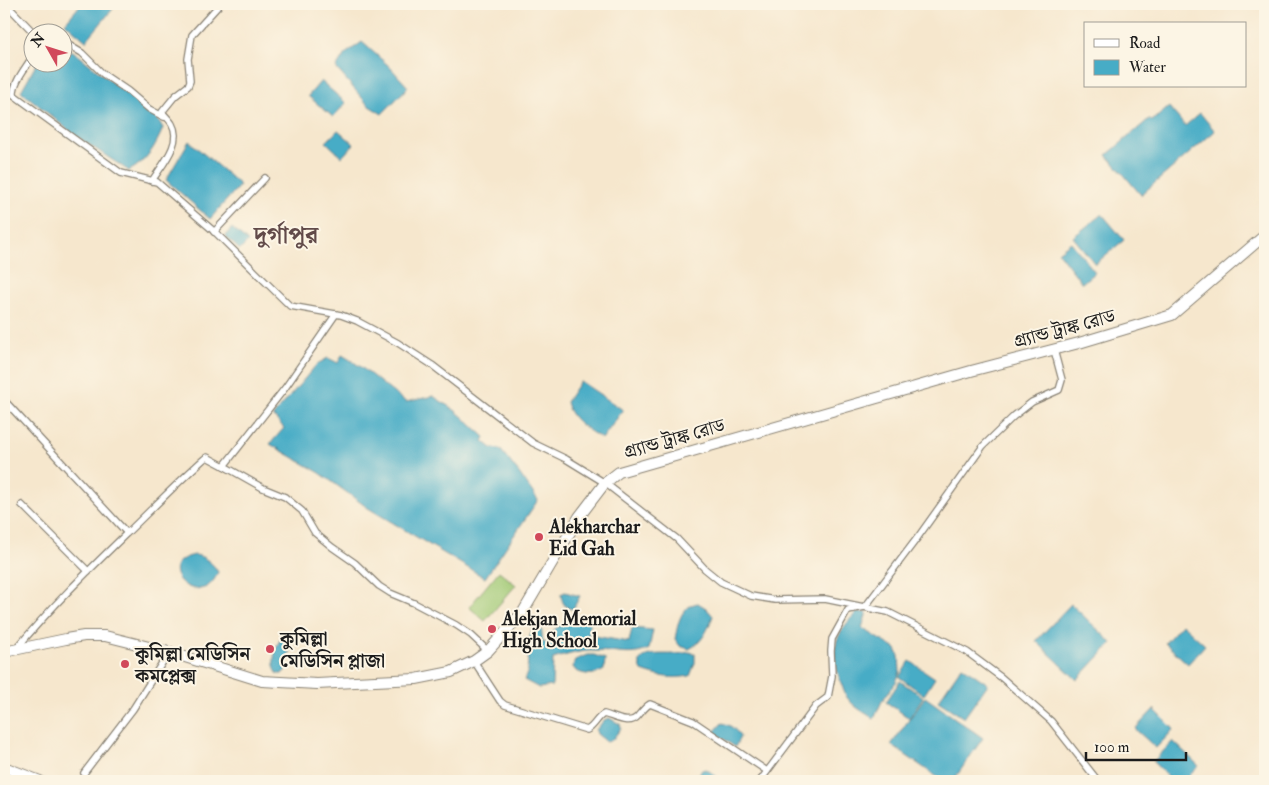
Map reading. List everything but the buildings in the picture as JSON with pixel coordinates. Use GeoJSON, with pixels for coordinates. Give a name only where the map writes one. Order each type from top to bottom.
{"type":"FeatureCollection","features":[{"type":"Feature","properties":{"kind":"highway","name":"গ্র্যান্ড ট্রাঙ্ক রোড"},"geometry":{"type":"LineString","coordinates":[[4,652],[66,639],[105,636],[169,652],[262,681],[280,683],[416,679],[451,672],[474,661],[488,651],[523,612],[579,517],[605,483],[619,472],[1172,316],[1265,235]]}},
{"type":"Feature","properties":{"kind":"highway"},"geometry":{"type":"LineString","coordinates":[[4,767],[40,781]]}},
{"type":"Feature","properties":{"kind":"street"},"geometry":{"type":"LineString","coordinates":[[6,4],[23,22]]}},
{"type":"Feature","properties":{"kind":"street"},"geometry":{"type":"LineString","coordinates":[[166,118],[162,112],[175,96],[188,86],[190,81],[188,59],[192,35],[220,4]]}},
{"type":"Feature","properties":{"kind":"street"},"geometry":{"type":"LineString","coordinates":[[72,47],[82,53],[102,74],[128,91],[149,109],[173,124],[175,138],[172,149],[152,181]]}},
{"type":"Feature","properties":{"kind":"street"},"geometry":{"type":"LineString","coordinates":[[23,72],[16,83],[14,95],[121,174],[157,182],[214,232],[290,306],[336,314],[357,321],[398,343],[432,365],[533,443],[574,464],[605,483],[677,538],[705,569],[721,582],[750,596],[775,600],[824,599],[888,612],[967,652],[1002,678],[1050,720],[1098,781]]}},
{"type":"Feature","properties":{"kind":"street"},"geometry":{"type":"LineString","coordinates":[[214,232],[265,178]]}},
{"type":"Feature","properties":{"kind":"street"},"geometry":{"type":"LineString","coordinates":[[224,466],[285,388],[336,314]]}},
{"type":"Feature","properties":{"kind":"street"},"geometry":{"type":"LineString","coordinates":[[760,781],[816,706],[828,697],[832,676],[832,639],[848,610],[865,607],[983,446],[1014,416],[1032,402],[1059,390],[1062,380],[1054,350]]}},
{"type":"Feature","properties":{"kind":"street"},"geometry":{"type":"LineString","coordinates":[[4,400],[127,533]]}},
{"type":"Feature","properties":{"kind":"street"},"geometry":{"type":"LineString","coordinates":[[15,650],[43,616],[207,457],[263,488],[285,497],[302,511],[315,532],[355,563],[379,586],[456,625],[471,635],[488,651]]}},
{"type":"Feature","properties":{"kind":"street"},"geometry":{"type":"LineString","coordinates":[[22,505],[88,571]]}},
{"type":"Feature","properties":{"kind":"street"},"geometry":{"type":"LineString","coordinates":[[84,773],[132,709],[169,652]]}},
{"type":"Feature","properties":{"kind":"street"},"geometry":{"type":"LineString","coordinates":[[474,661],[500,701],[505,705],[587,730],[604,714],[630,722],[634,721],[646,706],[650,704],[692,721],[767,771]]}},
{"type":"Feature","properties":{"kind":"green space"},"geometry":{"type":"Polygon","coordinates":[[[499,571],[516,585],[485,621],[469,607],[499,571]]]}},
{"type":"Feature","properties":{"kind":"water"},"geometry":{"type":"Polygon","coordinates":[[[81,4],[117,4],[86,41],[72,29],[72,22],[66,22],[81,4]]]}},
{"type":"Feature","properties":{"kind":"water"},"geometry":{"type":"Polygon","coordinates":[[[362,42],[389,66],[408,87],[382,114],[369,106],[336,68],[345,54],[362,42]]]}},
{"type":"Feature","properties":{"kind":"water"},"geometry":{"type":"Polygon","coordinates":[[[72,51],[157,118],[163,128],[150,153],[129,171],[73,134],[21,91],[32,72],[72,72],[72,51]]]}},
{"type":"Feature","properties":{"kind":"water"},"geometry":{"type":"Polygon","coordinates":[[[321,81],[346,103],[333,117],[308,96],[321,81]]]}},
{"type":"Feature","properties":{"kind":"water"},"geometry":{"type":"Polygon","coordinates":[[[1169,107],[1185,126],[1200,113],[1215,131],[1141,195],[1107,155],[1149,119],[1152,121],[1169,107]]]}},
{"type":"Feature","properties":{"kind":"water"},"geometry":{"type":"Polygon","coordinates":[[[338,130],[354,144],[342,157],[326,142],[338,130]]]}},
{"type":"Feature","properties":{"kind":"water"},"geometry":{"type":"Polygon","coordinates":[[[189,141],[240,185],[210,219],[166,180],[189,141]]]}},
{"type":"Feature","properties":{"kind":"water"},"geometry":{"type":"Polygon","coordinates":[[[1102,214],[1124,240],[1095,264],[1073,237],[1102,214]]]}},
{"type":"Feature","properties":{"kind":"water"},"geometry":{"type":"Polygon","coordinates":[[[232,228],[248,242],[240,250],[225,236],[232,228]]]}},
{"type":"Feature","properties":{"kind":"water"},"geometry":{"type":"Polygon","coordinates":[[[1071,242],[1095,272],[1082,283],[1058,252],[1071,242]]]}},
{"type":"Feature","properties":{"kind":"water"},"geometry":{"type":"Polygon","coordinates":[[[342,355],[406,402],[433,396],[456,411],[485,437],[483,441],[492,448],[500,449],[538,500],[485,578],[368,508],[320,473],[270,444],[284,428],[273,416],[317,364],[328,358],[338,363],[342,355]]]}},
{"type":"Feature","properties":{"kind":"water"},"geometry":{"type":"Polygon","coordinates":[[[580,381],[623,410],[602,439],[580,424],[568,408],[566,402],[580,381]]]}},
{"type":"Feature","properties":{"kind":"water"},"geometry":{"type":"Polygon","coordinates":[[[195,555],[208,561],[218,572],[210,584],[201,589],[191,588],[182,583],[177,576],[176,568],[181,560],[195,555]]]}},
{"type":"Feature","properties":{"kind":"water"},"geometry":{"type":"Polygon","coordinates":[[[565,592],[580,596],[573,609],[567,607],[563,602],[561,594],[565,592]]]}},
{"type":"Feature","properties":{"kind":"water"},"geometry":{"type":"Polygon","coordinates":[[[698,603],[713,616],[701,639],[689,649],[680,646],[675,639],[676,633],[681,616],[687,608],[698,603]]]}},
{"type":"Feature","properties":{"kind":"water"},"geometry":{"type":"Polygon","coordinates":[[[1071,604],[1112,643],[1077,680],[1036,641],[1071,604]]]}},
{"type":"Feature","properties":{"kind":"water"},"geometry":{"type":"Polygon","coordinates":[[[867,612],[862,628],[896,649],[899,656],[900,672],[896,682],[882,701],[874,719],[854,706],[846,696],[835,662],[836,645],[842,630],[856,613],[867,612]]]}},
{"type":"Feature","properties":{"kind":"water"},"geometry":{"type":"Polygon","coordinates":[[[580,618],[590,618],[588,635],[629,642],[632,628],[653,630],[649,649],[629,654],[602,651],[574,653],[553,659],[552,686],[539,688],[524,680],[527,673],[529,639],[533,627],[541,625],[543,642],[546,643],[550,641],[555,628],[580,618]]]}},
{"type":"Feature","properties":{"kind":"water"},"geometry":{"type":"Polygon","coordinates":[[[1182,624],[1205,645],[1188,664],[1165,643],[1182,624]]]}},
{"type":"Feature","properties":{"kind":"water"},"geometry":{"type":"Polygon","coordinates":[[[286,638],[290,640],[291,644],[285,671],[282,674],[278,674],[274,666],[275,652],[280,640],[286,638]]]}},
{"type":"Feature","properties":{"kind":"water"},"geometry":{"type":"Polygon","coordinates":[[[690,652],[695,654],[695,663],[690,676],[666,677],[642,671],[641,660],[650,655],[690,652]]]}},
{"type":"Feature","properties":{"kind":"water"},"geometry":{"type":"Polygon","coordinates":[[[587,655],[594,655],[605,659],[604,670],[590,674],[576,671],[573,667],[575,660],[587,655]]]}},
{"type":"Feature","properties":{"kind":"water"},"geometry":{"type":"Polygon","coordinates":[[[910,661],[935,678],[924,695],[899,677],[910,661]]]}},
{"type":"Feature","properties":{"kind":"water"},"geometry":{"type":"Polygon","coordinates":[[[962,666],[988,684],[964,718],[938,701],[962,666]]]}},
{"type":"Feature","properties":{"kind":"water"},"geometry":{"type":"Polygon","coordinates":[[[900,681],[923,697],[909,718],[886,702],[900,681]]]}},
{"type":"Feature","properties":{"kind":"water"},"geometry":{"type":"Polygon","coordinates":[[[925,697],[983,738],[953,781],[943,781],[891,745],[925,697]]]}},
{"type":"Feature","properties":{"kind":"water"},"geometry":{"type":"Polygon","coordinates":[[[1154,709],[1174,729],[1156,748],[1135,729],[1154,709]]]}},
{"type":"Feature","properties":{"kind":"water"},"geometry":{"type":"Polygon","coordinates":[[[609,718],[620,724],[621,728],[613,739],[607,742],[597,734],[596,730],[604,720],[609,718]]]}},
{"type":"Feature","properties":{"kind":"water"},"geometry":{"type":"Polygon","coordinates":[[[722,723],[731,726],[739,734],[740,737],[735,747],[714,732],[722,723]]]}},
{"type":"Feature","properties":{"kind":"water"},"geometry":{"type":"Polygon","coordinates":[[[1173,741],[1199,766],[1184,781],[1173,781],[1153,762],[1173,741]]]}},
{"type":"Feature","properties":{"kind":"water"},"geometry":{"type":"Polygon","coordinates":[[[706,769],[716,776],[719,781],[707,781],[700,778],[698,775],[702,770],[706,769]]]}},
{"type":"Feature","properties":{"kind":"place","name":"Alekharchar Eid Gah"},"geometry":{"type":"Point","coordinates":[539,537]}},
{"type":"Feature","properties":{"kind":"place","name":"Alekjan Memorial High School"},"geometry":{"type":"Point","coordinates":[492,629]}},
{"type":"Feature","properties":{"kind":"place","name":"কুমিল্লা মেডিসিন প্লাজা"},"geometry":{"type":"Point","coordinates":[270,649]}},
{"type":"Feature","properties":{"kind":"place","name":"কুমিল্লা মেডিসিন কমপ্লেক্স"},"geometry":{"type":"Point","coordinates":[125,664]}},
{"type":"Feature","properties":{"kind":"district","name":"দুর্গাপুর"},"geometry":{"type":"Point","coordinates":[286,235]}}]}
